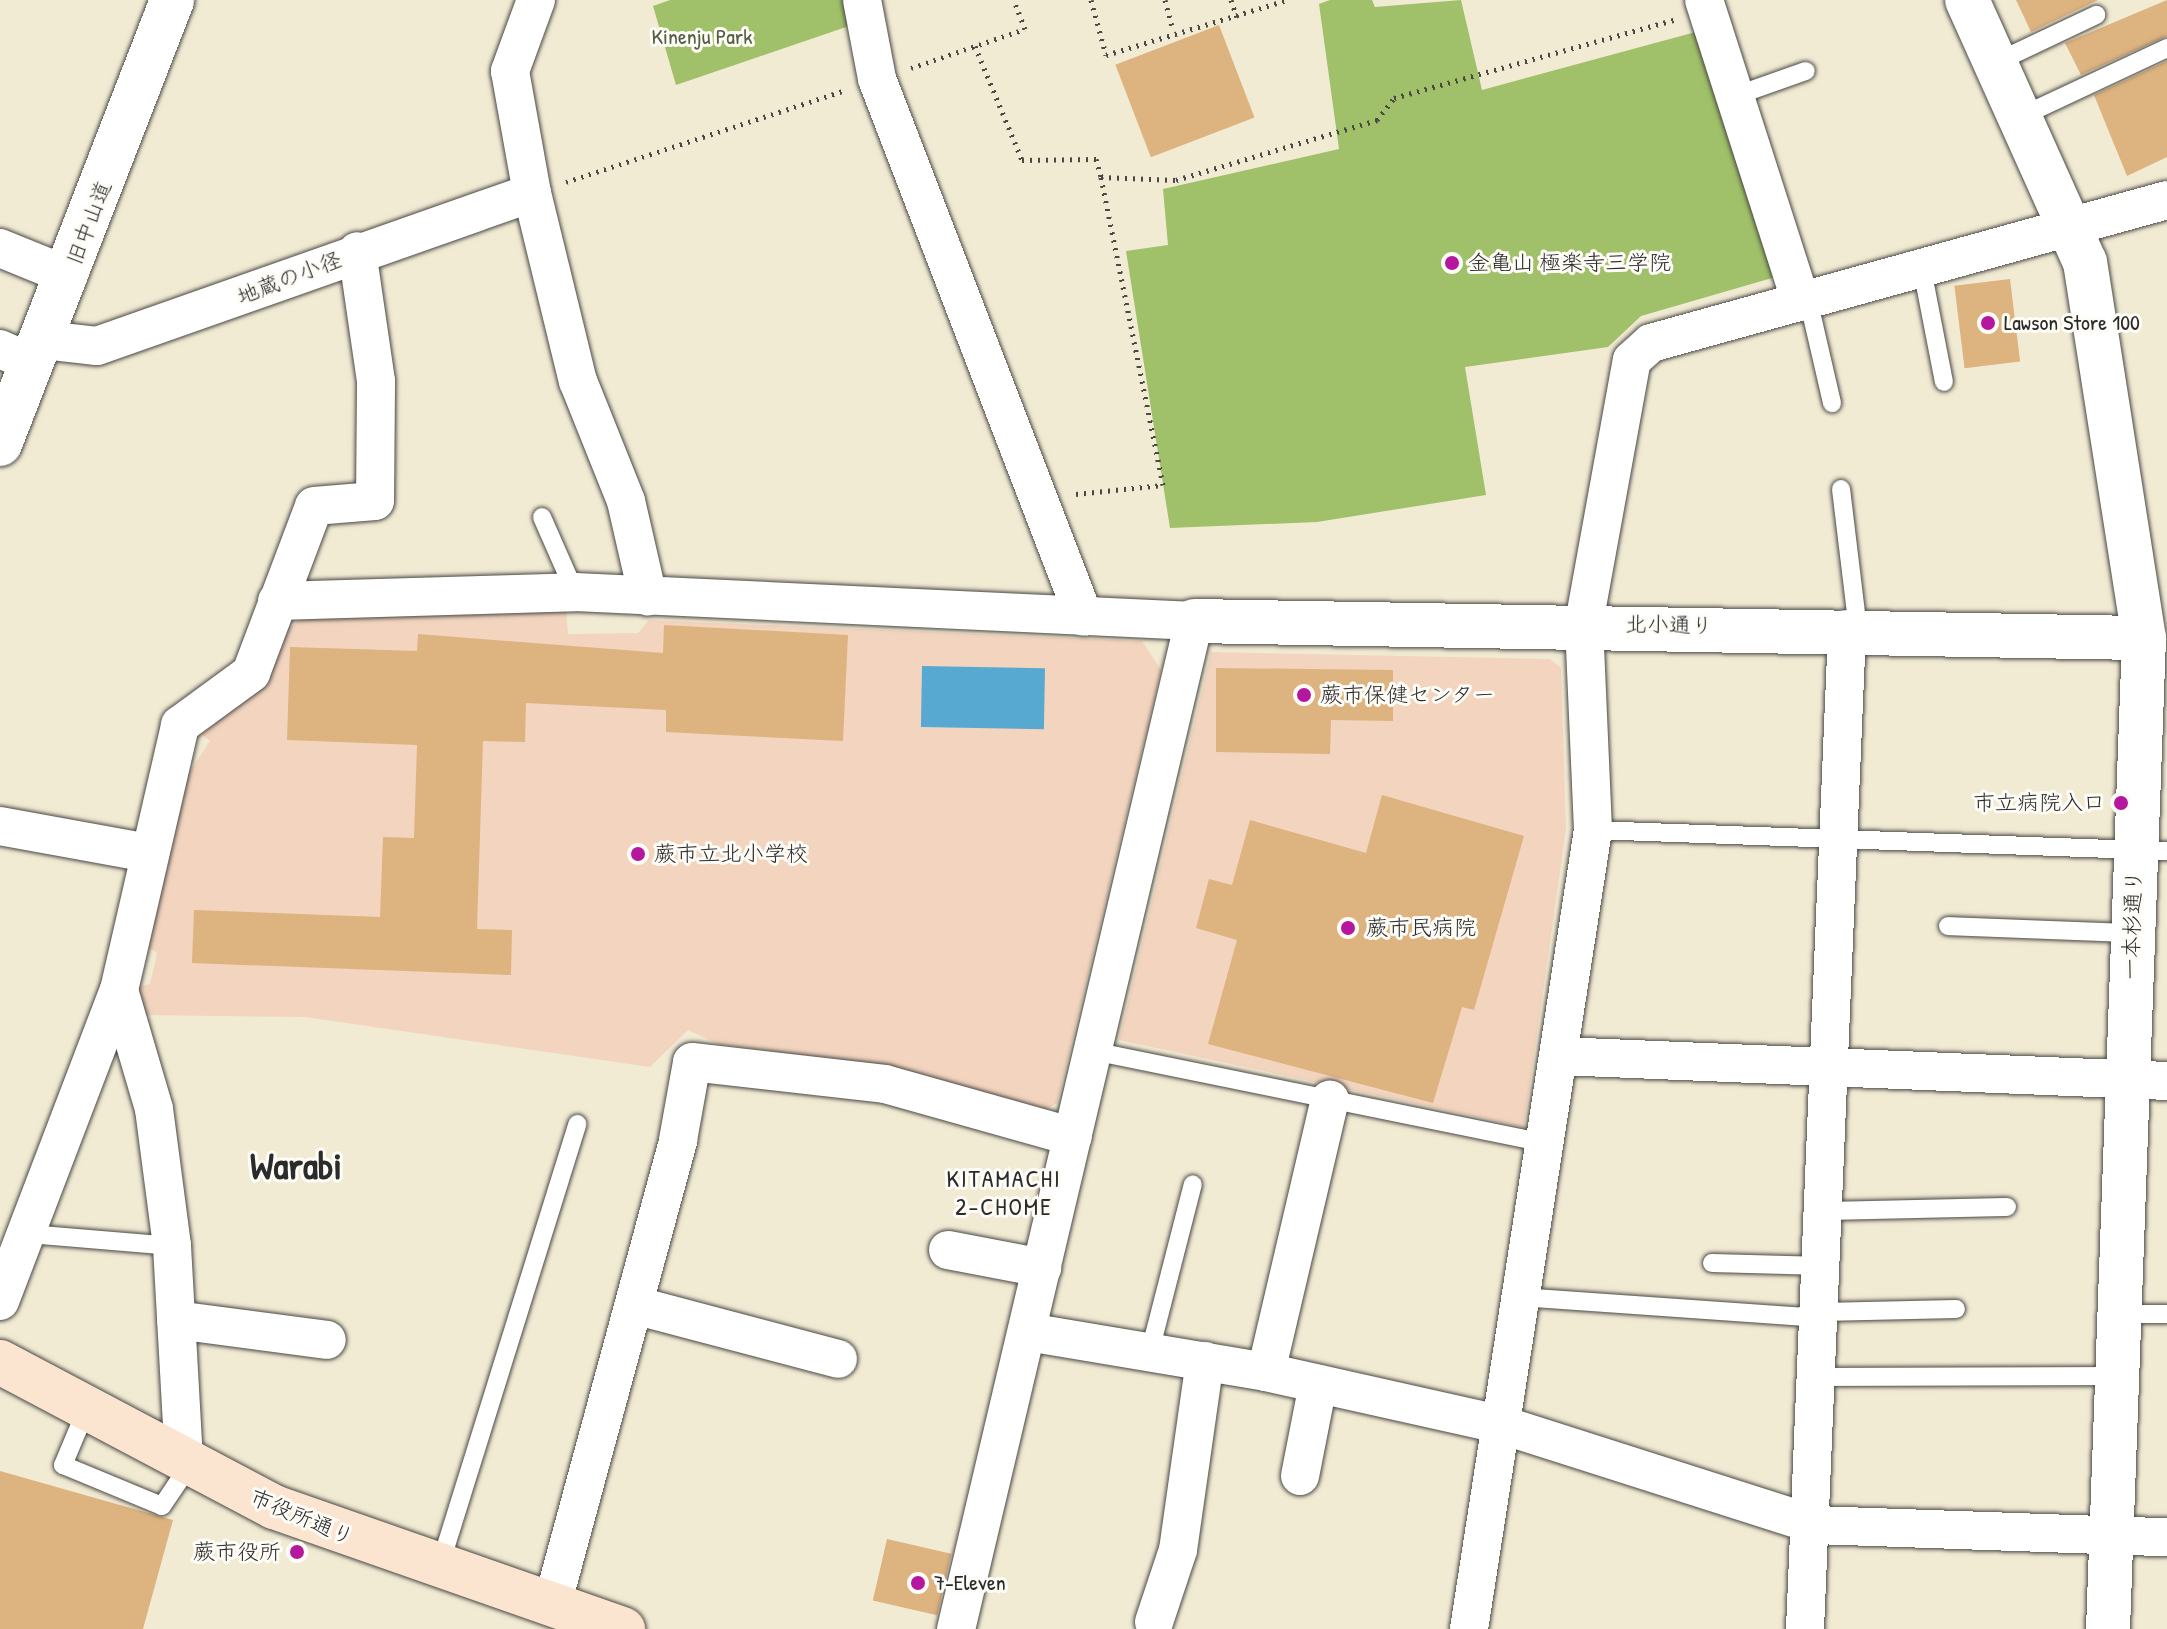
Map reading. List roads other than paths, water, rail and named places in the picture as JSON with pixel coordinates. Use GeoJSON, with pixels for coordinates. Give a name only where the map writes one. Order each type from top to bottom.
{"type":"FeatureCollection","features":[{"type":"Feature","properties":{"kind":"main road","name":"市役所通り"},"geometry":{"type":"LineString","coordinates":[[0,1362],[274,1507],[439,1569],[623,1629]]}},
{"type":"Feature","properties":{"kind":"street","name":"旧中山道"},"geometry":{"type":"LineString","coordinates":[[0,444],[26,351],[69,276],[172,0]]}},
{"type":"Feature","properties":{"kind":"street"},"geometry":{"type":"LineString","coordinates":[[536,0],[510,71],[532,193],[578,381],[626,501],[648,597]]}},
{"type":"Feature","properties":{"kind":"street"},"geometry":{"type":"LineString","coordinates":[[862,0],[877,79],[1084,617]]}},
{"type":"Feature","properties":{"kind":"street","name":"一本杉通り"},"geometry":{"type":"LineString","coordinates":[[1967,0],[2074,227],[2085,262],[2155,636],[2151,851],[2132,933],[2147,1080],[2118,1314],[2108,1629]]}},
{"type":"Feature","properties":{"kind":"street"},"geometry":{"type":"LineString","coordinates":[[1705,5],[1805,300]]}},
{"type":"Feature","properties":{"kind":"street","name":"地蔵の小径"},"geometry":{"type":"LineString","coordinates":[[26,351],[97,346],[357,251],[532,193]]}},
{"type":"Feature","properties":{"kind":"street"},"geometry":{"type":"LineString","coordinates":[[1469,1629],[1593,830],[1584,623],[1632,360],[1651,343],[2167,200]]}},
{"type":"Feature","properties":{"kind":"street"},"geometry":{"type":"LineString","coordinates":[[0,248],[69,276]]}},
{"type":"Feature","properties":{"kind":"street"},"geometry":{"type":"LineString","coordinates":[[0,1301],[29,1234],[119,990],[148,853],[180,725],[251,673],[314,506],[375,501],[376,381],[357,251]]}},
{"type":"Feature","properties":{"kind":"street"},"geometry":{"type":"LineString","coordinates":[[277,601],[575,592],[1194,621],[956,1629]]}},
{"type":"Feature","properties":{"kind":"street","name":"北小通り"},"geometry":{"type":"LineString","coordinates":[[1194,621],[1584,623],[2155,636]]}},
{"type":"Feature","properties":{"kind":"street"},"geometry":{"type":"LineString","coordinates":[[1805,1629],[1815,1525],[1839,842],[1852,629]]}},
{"type":"Feature","properties":{"kind":"street"},"geometry":{"type":"LineString","coordinates":[[0,826],[148,853]]}},
{"type":"Feature","properties":{"kind":"street"},"geometry":{"type":"LineString","coordinates":[[119,990],[154,1109],[172,1246],[188,1461]]}},
{"type":"Feature","properties":{"kind":"street"},"geometry":{"type":"LineString","coordinates":[[1559,1056],[2147,1080]]}},
{"type":"Feature","properties":{"kind":"street"},"geometry":{"type":"LineString","coordinates":[[552,1605],[634,1305],[692,1062],[885,1084],[1073,1137]]}},
{"type":"Feature","properties":{"kind":"street"},"geometry":{"type":"LineString","coordinates":[[1266,1372],[1330,1099]]}},
{"type":"Feature","properties":{"kind":"street"},"geometry":{"type":"LineString","coordinates":[[948,1250],[1042,1268]]}},
{"type":"Feature","properties":{"kind":"street"},"geometry":{"type":"LineString","coordinates":[[634,1305],[838,1359]]}},
{"type":"Feature","properties":{"kind":"street"},"geometry":{"type":"LineString","coordinates":[[176,1320],[327,1340]]}},
{"type":"Feature","properties":{"kind":"street"},"geometry":{"type":"LineString","coordinates":[[1027,1332],[1266,1372],[1499,1424],[1815,1525],[2167,1537]]}},
{"type":"Feature","properties":{"kind":"street"},"geometry":{"type":"LineString","coordinates":[[1154,1622],[1178,1550],[1205,1361]]}},
{"type":"Feature","properties":{"kind":"street"},"geometry":{"type":"LineString","coordinates":[[1300,1476],[1318,1384]]}},
{"type":"Feature","properties":{"kind":"lane"},"geometry":{"type":"LineString","coordinates":[[1997,62],[2096,15]]}},
{"type":"Feature","properties":{"kind":"lane"},"geometry":{"type":"LineString","coordinates":[[2022,116],[2167,48]]}},
{"type":"Feature","properties":{"kind":"lane"},"geometry":{"type":"LineString","coordinates":[[1735,96],[1806,71]]}},
{"type":"Feature","properties":{"kind":"lane"},"geometry":{"type":"LineString","coordinates":[[1922,269],[1944,382]]}},
{"type":"Feature","properties":{"kind":"lane"},"geometry":{"type":"LineString","coordinates":[[1805,300],[1832,403]]}},
{"type":"Feature","properties":{"kind":"lane"},"geometry":{"type":"LineString","coordinates":[[1841,489],[1852,629]]}},
{"type":"Feature","properties":{"kind":"lane"},"geometry":{"type":"LineString","coordinates":[[542,517],[575,592]]}},
{"type":"Feature","properties":{"kind":"lane"},"geometry":{"type":"LineString","coordinates":[[1593,830],[1839,842],[2151,851]]}},
{"type":"Feature","properties":{"kind":"lane"},"geometry":{"type":"LineString","coordinates":[[1948,926],[2132,933]]}},
{"type":"Feature","properties":{"kind":"lane"},"geometry":{"type":"LineString","coordinates":[[1093,1051],[1545,1143]]}},
{"type":"Feature","properties":{"kind":"lane"},"geometry":{"type":"LineString","coordinates":[[439,1569],[577,1124]]}},
{"type":"Feature","properties":{"kind":"lane"},"geometry":{"type":"LineString","coordinates":[[1150,1351],[1193,1184]]}},
{"type":"Feature","properties":{"kind":"lane"},"geometry":{"type":"LineString","coordinates":[[1825,1211],[2007,1207]]}},
{"type":"Feature","properties":{"kind":"lane"},"geometry":{"type":"LineString","coordinates":[[29,1234],[172,1246]]}},
{"type":"Feature","properties":{"kind":"lane"},"geometry":{"type":"LineString","coordinates":[[1712,1263],[1824,1266]]}},
{"type":"Feature","properties":{"kind":"lane"},"geometry":{"type":"LineString","coordinates":[[1520,1297],[1822,1315],[1956,1309]]}},
{"type":"Feature","properties":{"kind":"lane"},"geometry":{"type":"LineString","coordinates":[[2118,1314],[2167,1314]]}},
{"type":"Feature","properties":{"kind":"lane"},"geometry":{"type":"LineString","coordinates":[[1820,1377],[2116,1376]]}},
{"type":"Feature","properties":{"kind":"lane"},"geometry":{"type":"LineString","coordinates":[[87,1407],[63,1465],[162,1506],[188,1461]]}},
{"type":"Feature","properties":{"kind":"water"},"geometry":{"type":"Polygon","coordinates":[[[922,666],[1045,668],[1044,729],[921,727],[922,666]]]}},
{"type":"Feature","properties":{"kind":"place","name":"金亀山 極楽寺三学院"},"geometry":{"type":"Point","coordinates":[1452,263]}},
{"type":"Feature","properties":{"kind":"place","name":"Lawson Store 100"},"geometry":{"type":"Point","coordinates":[1988,323]}},
{"type":"Feature","properties":{"kind":"place","name":"蕨市保健センター"},"geometry":{"type":"Point","coordinates":[1304,695]}},
{"type":"Feature","properties":{"kind":"place","name":"市立病院入口"},"geometry":{"type":"Point","coordinates":[2121,803]}},
{"type":"Feature","properties":{"kind":"place","name":"蕨市立北小学校"},"geometry":{"type":"Point","coordinates":[638,854]}},
{"type":"Feature","properties":{"kind":"place","name":"蕨市民病院"},"geometry":{"type":"Point","coordinates":[1348,928]}},
{"type":"Feature","properties":{"kind":"place","name":"蕨市役所"},"geometry":{"type":"Point","coordinates":[297,1552]}},
{"type":"Feature","properties":{"kind":"place","name":"7-Eleven"},"geometry":{"type":"Point","coordinates":[918,1583]}},
{"type":"Feature","properties":{"kind":"district","name":"Warabi"},"geometry":{"type":"Point","coordinates":[296,1166]}},
{"type":"Feature","properties":{"kind":"district","name":"KITAMACHI 2-CHOME"},"geometry":{"type":"Point","coordinates":[1004,1193]}},
{"type":"Feature","properties":{"kind":"park label","name":"Kinenju Park"},"geometry":{"type":"Point","coordinates":[702,37]}}]}
